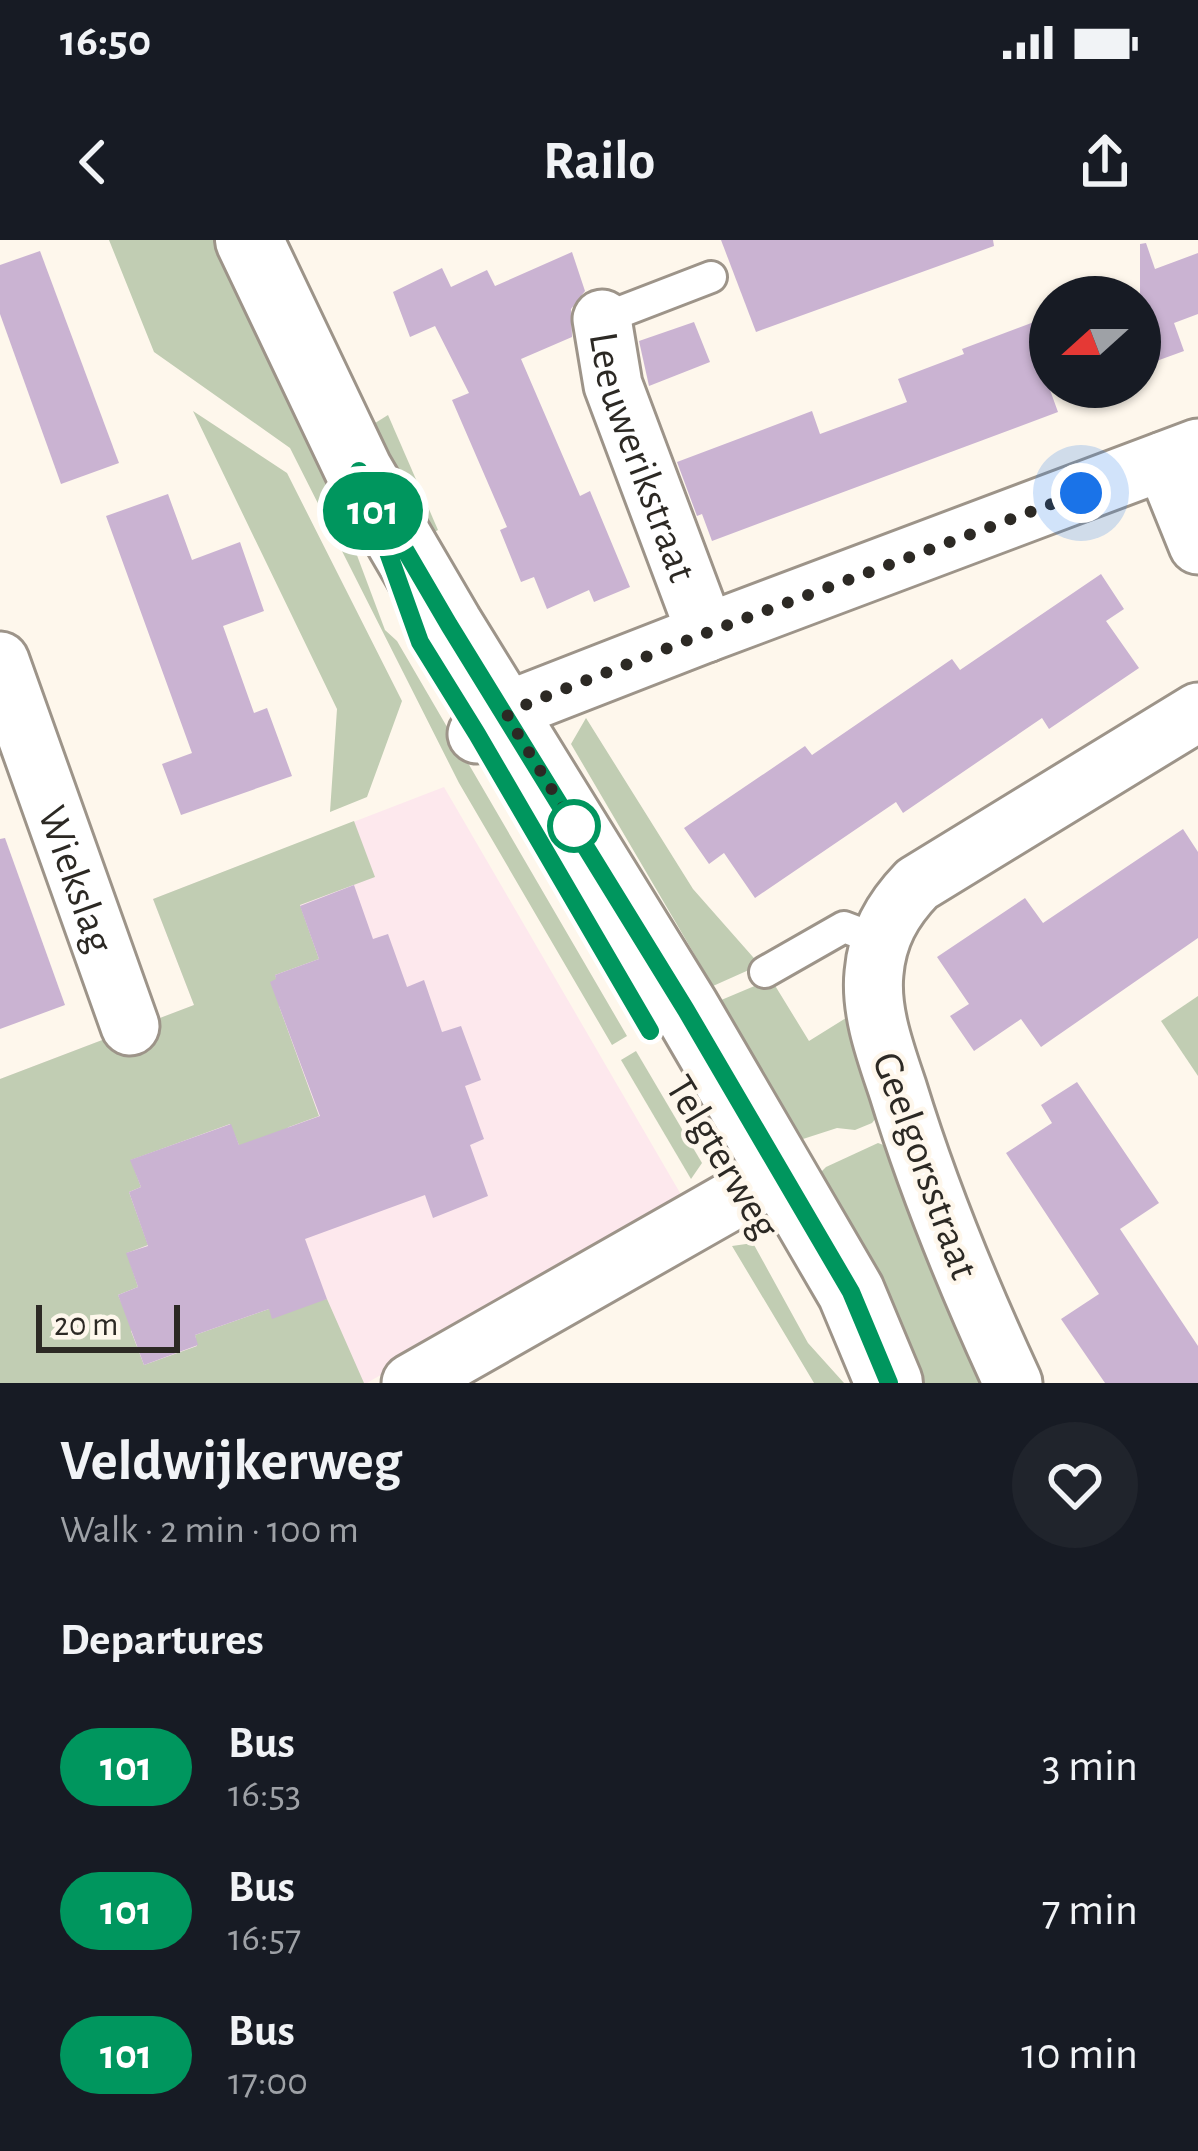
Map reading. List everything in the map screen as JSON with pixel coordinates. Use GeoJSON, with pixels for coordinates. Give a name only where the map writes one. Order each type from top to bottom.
{"type":"FeatureCollection","features":[{"type":"Feature","properties":{"kind":"street","name":"Telgterweg"},"geometry":{"type":"LineString","coordinates":[[249,240],[359,471],[420,642],[492,725],[762,1183],[814,1306],[879,1383]]}},
{"type":"Feature","properties":{"kind":"street","name":"Leeuwerikstraat"},"geometry":{"type":"LineString","coordinates":[[602,319],[613,385],[706,633]]}},
{"type":"Feature","properties":{"kind":"street","name":"Leeuwerikstraat"},"geometry":{"type":"LineString","coordinates":[[492,725],[529,703],[706,633],[1181,455]]}},
{"type":"Feature","properties":{"kind":"street"},"geometry":{"type":"LineString","coordinates":[[1181,455],[1198,545]]}},
{"type":"Feature","properties":{"kind":"street","name":"Wiekslag"},"geometry":{"type":"LineString","coordinates":[[0,661],[130,1026]]}},
{"type":"Feature","properties":{"kind":"street","name":"Geelgorsstraat"},"geometry":{"type":"LineString","coordinates":[[1013,1383],[941,1213],[880,1033],[873,975],[881,940],[893,909],[917,884],[1198,712]]}},
{"type":"Feature","properties":{"kind":"street","name":"Telgterweg"},"geometry":{"type":"LineString","coordinates":[[762,1183],[851,1292],[889,1383]]}},
{"type":"Feature","properties":{"kind":"street"},"geometry":{"type":"LineString","coordinates":[[448,1374],[762,1183]]}},
{"type":"Feature","properties":{"kind":"lane","name":"Leeuwerikstraat"},"geometry":{"type":"LineString","coordinates":[[602,319],[711,277]]}},
{"type":"Feature","properties":{"kind":"lane"},"geometry":{"type":"LineString","coordinates":[[765,972],[844,927],[881,940]]}},
{"type":"Feature","properties":{"kind":"shaded area"},"geometry":{"type":"Polygon","coordinates":[[[444,787],[683,1198],[367,1383],[0,1383],[0,1079],[194,1005],[153,899],[444,787]]]}},
{"type":"Feature","properties":{"kind":"green space"},"geometry":{"type":"Polygon","coordinates":[[[109,240],[225,240],[333,483],[385,630],[397,641],[627,1036],[612,1045],[459,783],[290,448],[154,352],[109,240]]]}},
{"type":"Feature","properties":{"kind":"green space"},"geometry":{"type":"Polygon","coordinates":[[[193,411],[287,473],[402,701],[367,797],[330,812],[337,709],[193,411]]]}},
{"type":"Feature","properties":{"kind":"green space"},"geometry":{"type":"Polygon","coordinates":[[[388,415],[438,530],[427,536],[372,425],[388,415]]]}},
{"type":"Feature","properties":{"kind":"green space"},"geometry":{"type":"Polygon","coordinates":[[[586,718],[693,889],[760,965],[713,986],[571,744],[586,718]]]}},
{"type":"Feature","properties":{"kind":"green space"},"geometry":{"type":"Polygon","coordinates":[[[354,821],[375,877],[300,905],[319,959],[275,975],[285,1002],[279,1006],[319,1116],[289,1127],[244,1157],[230,1124],[131,1160],[141,1187],[129,1192],[148,1245],[127,1253],[138,1287],[118,1295],[144,1365],[197,1346],[195,1335],[269,1309],[327,1299],[364,1383],[0,1383],[0,1079],[194,1005],[153,899],[354,821]]]}},
{"type":"Feature","properties":{"kind":"green space"},"geometry":{"type":"Polygon","coordinates":[[[771,979],[809,1041],[854,1013],[883,1109],[872,1123],[803,1139],[787,1137],[707,1006],[771,979]]]}},
{"type":"Feature","properties":{"kind":"green space"},"geometry":{"type":"Polygon","coordinates":[[[1198,996],[1198,1076],[1161,1021],[1198,996]]]}},
{"type":"Feature","properties":{"kind":"green space"},"geometry":{"type":"Polygon","coordinates":[[[636,1051],[702,1163],[691,1179],[621,1060],[636,1051]]]}},
{"type":"Feature","properties":{"kind":"green space"},"geometry":{"type":"Polygon","coordinates":[[[878,1143],[897,1150],[991,1383],[923,1383],[819,1174],[878,1143]]]}},
{"type":"Feature","properties":{"kind":"green space"},"geometry":{"type":"Polygon","coordinates":[[[753,1243],[808,1343],[844,1383],[814,1383],[732,1246],[753,1243]]]}},
{"type":"Feature","properties":{"kind":"building"},"geometry":{"type":"Polygon","coordinates":[[[721,240],[993,240],[994,246],[756,332],[721,240]]]}},
{"type":"Feature","properties":{"kind":"building"},"geometry":{"type":"Polygon","coordinates":[[[1146,243],[1155,269],[1198,253],[1198,314],[1174,323],[1184,351],[1161,359],[1161,276],[1140,276],[1140,244],[1146,243]]]}},
{"type":"Feature","properties":{"kind":"building"},"geometry":{"type":"Polygon","coordinates":[[[40,251],[119,463],[61,484],[0,314],[0,265],[40,251]]]}},
{"type":"Feature","properties":{"kind":"building"},"geometry":{"type":"Polygon","coordinates":[[[572,252],[585,291],[571,309],[572,337],[521,359],[580,496],[590,491],[630,587],[594,602],[589,590],[547,609],[534,577],[521,582],[500,530],[507,527],[452,400],[469,393],[435,326],[410,337],[393,292],[442,268],[451,287],[487,270],[495,286],[572,252]]]}},
{"type":"Feature","properties":{"kind":"building"},"geometry":{"type":"Polygon","coordinates":[[[694,322],[710,362],[649,386],[639,341],[694,322]]]}},
{"type":"Feature","properties":{"kind":"building"},"geometry":{"type":"Polygon","coordinates":[[[1029,324],[1029,408],[1057,408],[1058,412],[712,541],[677,462],[812,411],[820,434],[907,402],[898,379],[964,354],[962,349],[1029,324]]]}},
{"type":"Feature","properties":{"kind":"building"},"geometry":{"type":"Polygon","coordinates":[[[168,494],[192,560],[240,542],[264,611],[223,626],[254,713],[267,708],[292,776],[181,815],[162,764],[192,753],[106,516],[168,494]]]}},
{"type":"Feature","properties":{"kind":"building"},"geometry":{"type":"Polygon","coordinates":[[[1101,574],[1124,609],[1106,621],[1139,668],[1049,729],[1042,718],[903,813],[896,802],[755,898],[724,853],[709,864],[684,828],[805,746],[812,755],[952,659],[960,670],[1101,574]]]}},
{"type":"Feature","properties":{"kind":"building"},"geometry":{"type":"Polygon","coordinates":[[[1183,829],[1198,852],[1198,938],[1041,1047],[1021,1019],[974,1051],[950,1016],[969,1004],[937,957],[1025,898],[1043,923],[1183,829]]]}},
{"type":"Feature","properties":{"kind":"building"},"geometry":{"type":"Polygon","coordinates":[[[5,838],[65,1005],[0,1029],[0,839],[5,838]]]}},
{"type":"Feature","properties":{"kind":"building"},"geometry":{"type":"Polygon","coordinates":[[[354,885],[373,939],[388,934],[407,987],[424,980],[442,1032],[461,1026],[481,1080],[465,1086],[484,1139],[470,1145],[488,1196],[433,1218],[425,1195],[305,1239],[327,1299],[272,1319],[269,1309],[195,1335],[198,1345],[144,1365],[118,1295],[138,1287],[126,1253],[148,1246],[129,1192],[141,1187],[130,1160],[231,1124],[239,1145],[320,1116],[270,982],[275,975],[319,959],[300,906],[354,885]]]}},
{"type":"Feature","properties":{"kind":"building"},"geometry":{"type":"Polygon","coordinates":[[[1077,1082],[1159,1203],[1120,1229],[1198,1346],[1198,1383],[1105,1383],[1061,1319],[1099,1294],[1006,1153],[1052,1123],[1041,1105],[1077,1082]]]}},
{"type":"Feature","properties":{"kind":"bus line","name":"101"},"geometry":{"type":"LineString","coordinates":[[650,1031],[420,642],[359,471],[851,1292],[889,1383]]}},
{"type":"Feature","properties":{"kind":"route"},"geometry":{"type":"LineString","coordinates":[[574,826],[507,716],[706,633],[1081,493]]}}]}
